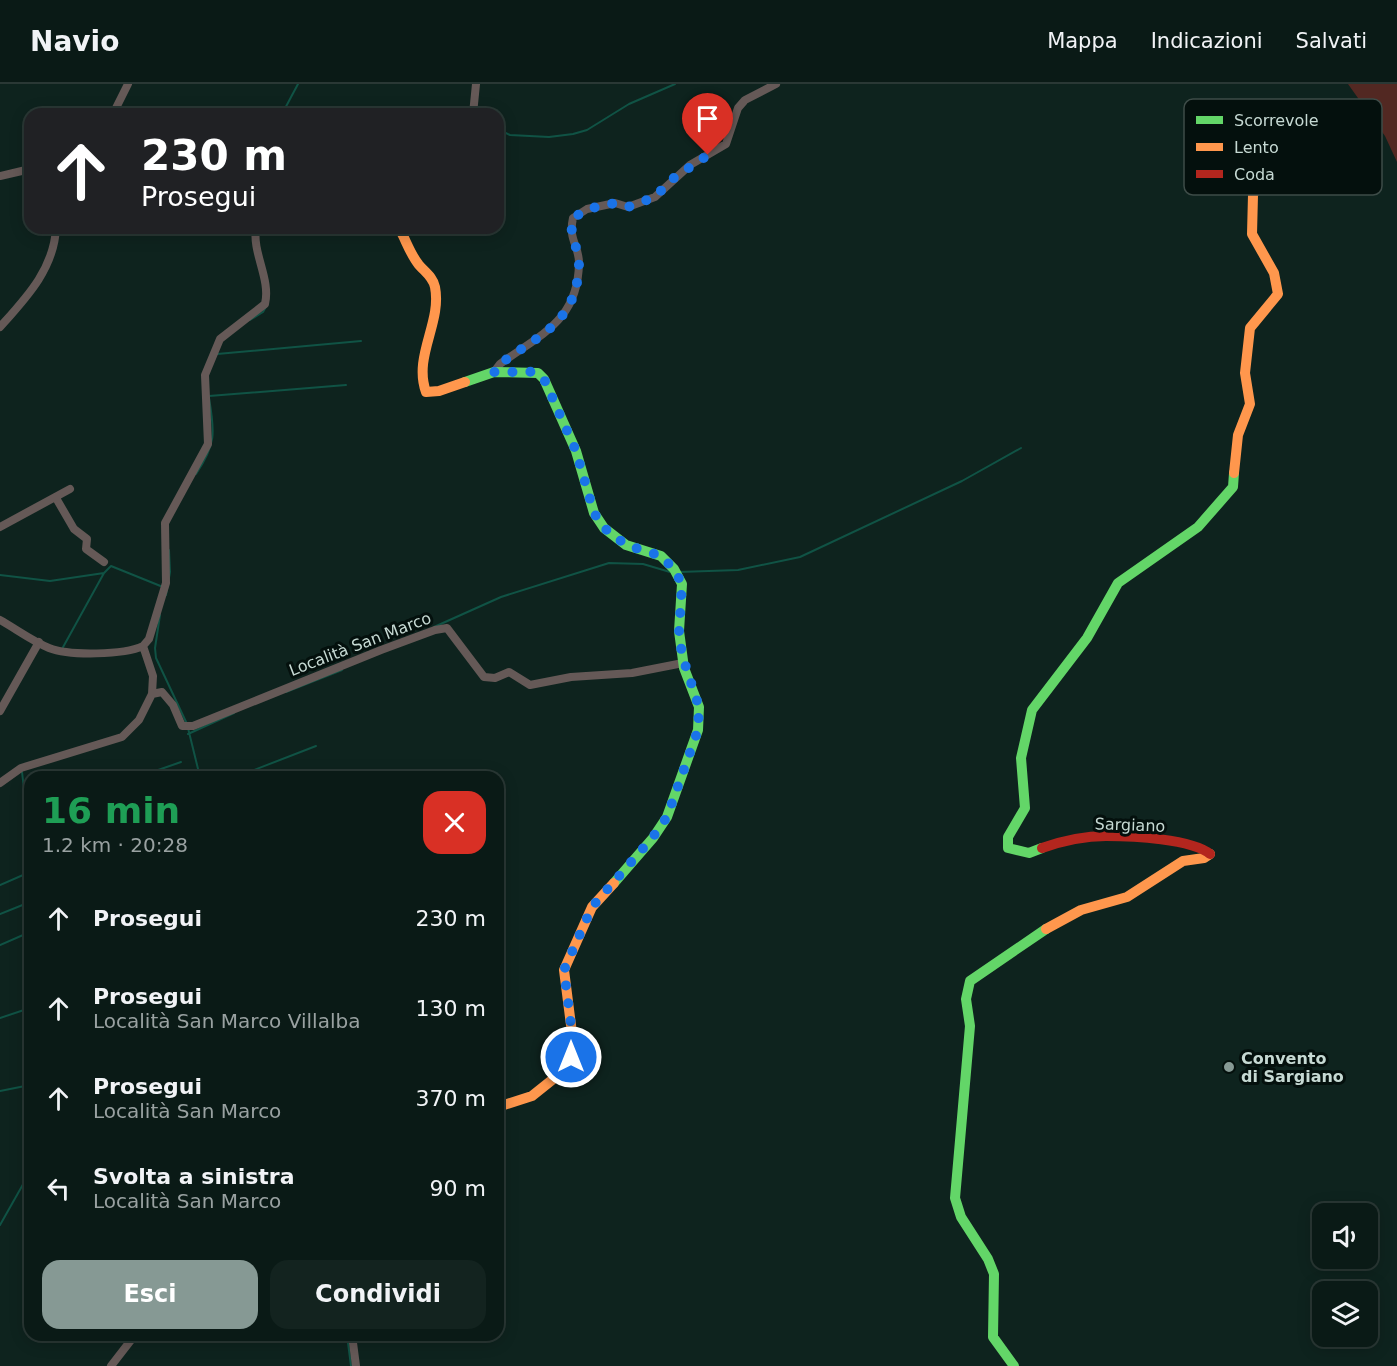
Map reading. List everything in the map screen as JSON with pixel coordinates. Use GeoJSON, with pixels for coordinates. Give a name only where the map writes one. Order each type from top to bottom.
{"type":"FeatureCollection","features":[{"type":"Feature","properties":{"kind":"street"},"geometry":{"type":"LineString","coordinates":[[116,108],[128,84]]}},
{"type":"Feature","properties":{"kind":"street"},"geometry":{"type":"LineString","coordinates":[[474,108],[476,84]]}},
{"type":"Feature","properties":{"kind":"street"},"geometry":{"type":"LineString","coordinates":[[494,372],[500,364],[562,320],[578,287],[579,259],[570,232],[573,218],[588,209],[615,203],[628,207],[655,197],[690,165],[726,144],[738,108],[745,100],[776,84]]}},
{"type":"Feature","properties":{"kind":"street"},"geometry":{"type":"LineString","coordinates":[[0,176],[24,170]]}},
{"type":"Feature","properties":{"kind":"street","name":"Sargiano"},"geometry":{"type":"LineString","coordinates":[[1014,1366],[993,1337],[994,1274],[988,1259],[961,1216],[955,1198],[970,1026],[966,999],[970,981],[1056,922],[1082,910],[1127,897],[1148,886],[1182,861],[1204,858],[1211,854],[1193,844],[1105,836],[1060,842],[1029,853],[1008,848],[1008,837],[1025,808],[1021,758],[1032,710],[1087,638],[1118,583],[1198,527],[1233,487],[1238,435],[1250,404],[1245,373],[1250,328],[1278,294],[1274,273],[1252,234],[1253,195]]}},
{"type":"Feature","properties":{"kind":"street"},"geometry":{"type":"LineString","coordinates":[[0,327],[32,291],[47,267],[54,247],[55,234]]}},
{"type":"Feature","properties":{"kind":"street"},"geometry":{"type":"LineString","coordinates":[[0,620],[39,642],[67,652],[114,652],[143,646],[149,639],[166,583],[165,524],[208,444],[205,375],[207,365],[220,339],[262,308],[266,299],[256,234]]}},
{"type":"Feature","properties":{"kind":"street"},"geometry":{"type":"LineString","coordinates":[[402,234],[419,264],[428,272],[435,285],[437,301],[423,371],[423,387],[426,392],[439,391],[494,372],[531,370],[544,379],[576,451],[587,496],[604,528],[626,545],[661,556],[674,569],[682,584],[679,632],[683,663],[699,707],[698,730],[667,817],[653,837],[632,858],[592,907],[564,970],[572,1033],[567,1068],[532,1096],[504,1105]]}},
{"type":"Feature","properties":{"kind":"street"},"geometry":{"type":"LineString","coordinates":[[0,527],[70,489]]}},
{"type":"Feature","properties":{"kind":"street"},"geometry":{"type":"LineString","coordinates":[[56,498],[74,529],[87,539],[86,549],[104,562]]}},
{"type":"Feature","properties":{"kind":"street","name":"Località San Marco"},"geometry":{"type":"LineString","coordinates":[[152,694],[162,692],[173,705],[182,726],[193,726],[381,650],[435,630],[447,628],[484,676],[495,678],[509,672],[530,685],[571,677],[632,673],[683,663]]}},
{"type":"Feature","properties":{"kind":"street"},"geometry":{"type":"LineString","coordinates":[[0,711],[39,642]]}},
{"type":"Feature","properties":{"kind":"street"},"geometry":{"type":"LineString","coordinates":[[0,783],[21,768],[122,737],[139,720],[152,694],[153,676],[143,646]]}},
{"type":"Feature","properties":{"kind":"street"},"geometry":{"type":"LineString","coordinates":[[111,1366],[130,1341]]}},
{"type":"Feature","properties":{"kind":"street"},"geometry":{"type":"LineString","coordinates":[[353,1341],[356,1366]]}},
{"type":"Feature","properties":{"kind":"shaded area"},"geometry":{"type":"Polygon","coordinates":[[[1348,84],[1397,84],[1397,162],[1382,132],[1382,99],[1359,99],[1348,84]]]}},
{"type":"Feature","properties":{"kind":"waterway"},"geometry":{"type":"LineString","coordinates":[[285,108],[298,84]]}},
{"type":"Feature","properties":{"kind":"waterway"},"geometry":{"type":"LineString","coordinates":[[504,132],[510,135],[549,137],[573,134],[587,130],[629,104],[675,84]]}},
{"type":"Feature","properties":{"kind":"waterway"},"geometry":{"type":"LineString","coordinates":[[250,320],[263,312],[267,305]]}},
{"type":"Feature","properties":{"kind":"waterway"},"geometry":{"type":"LineString","coordinates":[[217,354],[361,341]]}},
{"type":"Feature","properties":{"kind":"waterway"},"geometry":{"type":"LineString","coordinates":[[209,396],[346,385]]}},
{"type":"Feature","properties":{"kind":"waterway"},"geometry":{"type":"LineString","coordinates":[[196,474],[203,464],[212,438],[209,398]]}},
{"type":"Feature","properties":{"kind":"waterway"},"geometry":{"type":"LineString","coordinates":[[679,572],[738,570],[800,557],[962,481],[1021,448]]}},
{"type":"Feature","properties":{"kind":"waterway"},"geometry":{"type":"LineString","coordinates":[[166,595],[170,572],[169,550]]}},
{"type":"Feature","properties":{"kind":"waterway"},"geometry":{"type":"LineString","coordinates":[[434,627],[501,597],[609,563],[643,564],[670,572]]}},
{"type":"Feature","properties":{"kind":"waterway"},"geometry":{"type":"LineString","coordinates":[[62,649],[104,573],[111,566],[163,587]]}},
{"type":"Feature","properties":{"kind":"waterway"},"geometry":{"type":"LineString","coordinates":[[0,575],[50,581],[104,573]]}},
{"type":"Feature","properties":{"kind":"waterway"},"geometry":{"type":"LineString","coordinates":[[160,615],[155,648],[156,658],[187,724],[199,771]]}},
{"type":"Feature","properties":{"kind":"waterway"},"geometry":{"type":"LineString","coordinates":[[286,692],[342,670]]}},
{"type":"Feature","properties":{"kind":"waterway"},"geometry":{"type":"LineString","coordinates":[[188,734],[234,713]]}},
{"type":"Feature","properties":{"kind":"waterway"},"geometry":{"type":"LineString","coordinates":[[251,771],[316,746]]}},
{"type":"Feature","properties":{"kind":"waterway"},"geometry":{"type":"LineString","coordinates":[[155,771],[181,762]]}},
{"type":"Feature","properties":{"kind":"waterway"},"geometry":{"type":"LineString","coordinates":[[22,772],[24,789]]}},
{"type":"Feature","properties":{"kind":"waterway"},"geometry":{"type":"LineString","coordinates":[[0,885],[24,875]]}},
{"type":"Feature","properties":{"kind":"waterway"},"geometry":{"type":"LineString","coordinates":[[0,914],[24,904]]}},
{"type":"Feature","properties":{"kind":"waterway"},"geometry":{"type":"LineString","coordinates":[[0,945],[24,935]]}},
{"type":"Feature","properties":{"kind":"waterway"},"geometry":{"type":"LineString","coordinates":[[0,1018],[24,1010]]}},
{"type":"Feature","properties":{"kind":"waterway"},"geometry":{"type":"LineString","coordinates":[[0,1091],[24,1086]]}},
{"type":"Feature","properties":{"kind":"waterway"},"geometry":{"type":"LineString","coordinates":[[0,1225],[24,1183]]}},
{"type":"Feature","properties":{"kind":"waterway"},"geometry":{"type":"LineString","coordinates":[[348,1341],[351,1366]]}},
{"type":"Feature","properties":{"kind":"traffic: fast"},"geometry":{"type":"LineString","coordinates":[[465,382],[494,372],[538,373],[544,379],[576,451],[594,513],[604,528],[626,545],[661,556],[674,569],[682,584],[679,631],[684,668],[699,707],[698,730],[667,817],[653,838],[614,883]]}},
{"type":"Feature","properties":{"kind":"traffic: fast"},"geometry":{"type":"LineString","coordinates":[[1042,848],[1029,853],[1008,848],[1008,837],[1025,808],[1021,758],[1032,710],[1087,638],[1118,583],[1198,527],[1233,487],[1234,473]]}},
{"type":"Feature","properties":{"kind":"traffic: fast"},"geometry":{"type":"LineString","coordinates":[[1014,1366],[993,1337],[994,1274],[988,1259],[961,1217],[955,1198],[970,1026],[966,999],[970,981],[1046,929]]}},
{"type":"Feature","properties":{"kind":"traffic: slow"},"geometry":{"type":"LineString","coordinates":[[1234,473],[1238,435],[1250,404],[1245,373],[1250,328],[1278,294],[1274,273],[1252,234],[1253,195]]}},
{"type":"Feature","properties":{"kind":"traffic: slow"},"geometry":{"type":"LineString","coordinates":[[402,234],[413,256],[431,277],[435,287],[435,314],[423,365],[426,392],[439,391],[465,382]]}},
{"type":"Feature","properties":{"kind":"traffic: slow"},"geometry":{"type":"LineString","coordinates":[[1046,929],[1081,910],[1127,897],[1183,861],[1204,858],[1210,854]]}},
{"type":"Feature","properties":{"kind":"traffic: slow"},"geometry":{"type":"LineString","coordinates":[[504,1105],[532,1096],[567,1068],[572,1033],[564,970],[592,907],[614,883]]}},
{"type":"Feature","properties":{"kind":"traffic: jam"},"geometry":{"type":"LineString","coordinates":[[1042,848],[1082,838],[1117,836],[1176,842],[1190,845],[1210,854]]}},
{"type":"Feature","properties":{"kind":"place","name":"Convento di Sargiano"},"geometry":{"type":"Point","coordinates":[1229,1067]}},
{"type":"Feature","properties":{"kind":"route"},"geometry":{"type":"LineString","coordinates":[[571,1057],[572,1033],[566,1001],[564,970],[576,938],[592,907],[632,858],[653,837],[667,817],[698,730],[699,707],[683,663],[679,632],[682,584],[674,569],[661,556],[626,545],[604,528],[587,496],[576,451],[544,379],[531,370],[504,374],[494,372],[500,364],[562,320],[578,287],[579,259],[570,232],[573,218],[588,209],[615,203],[628,207],[655,197],[671,180],[708,155]]}}]}
